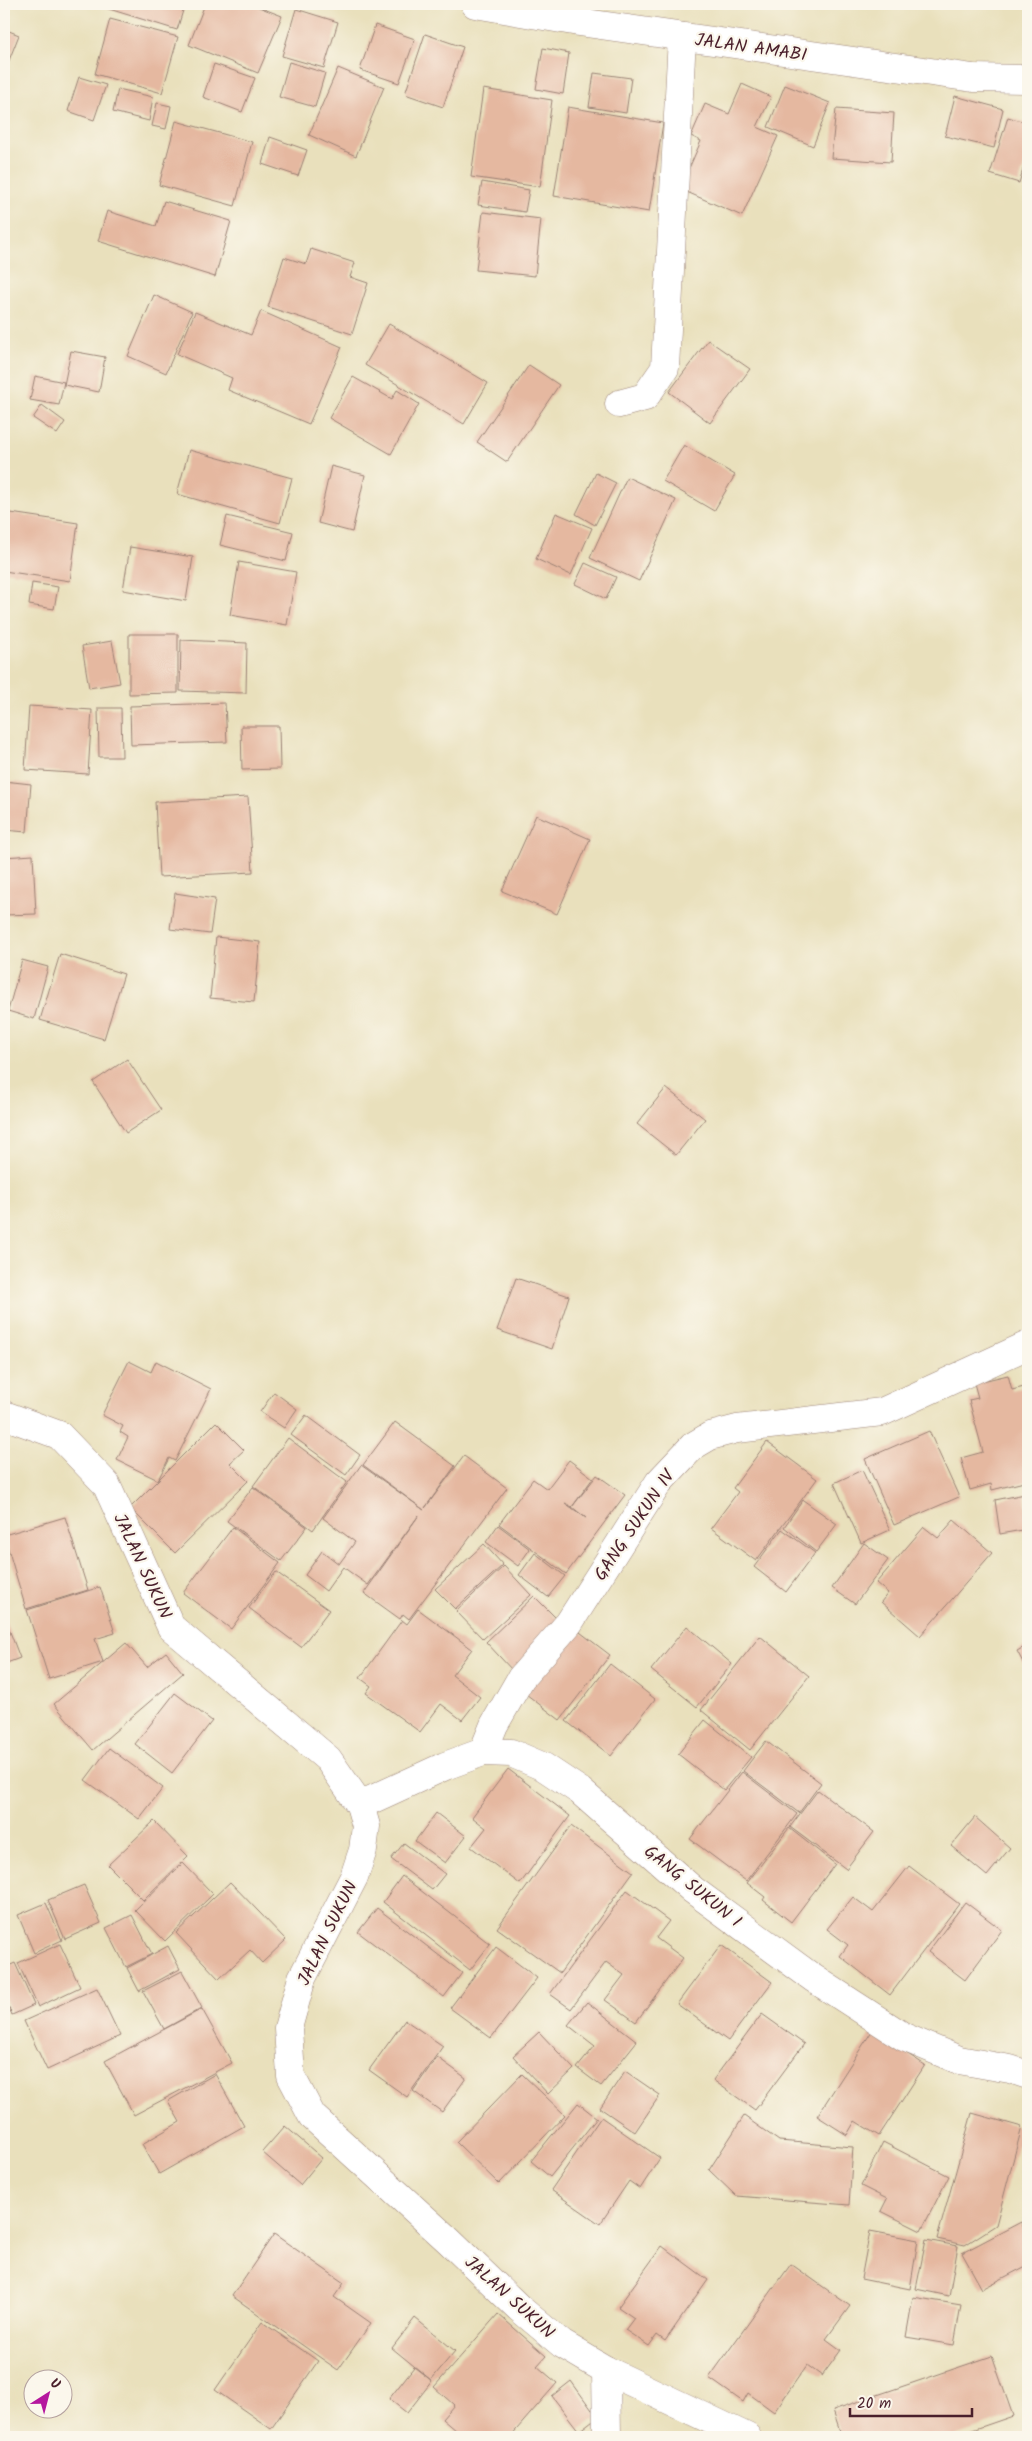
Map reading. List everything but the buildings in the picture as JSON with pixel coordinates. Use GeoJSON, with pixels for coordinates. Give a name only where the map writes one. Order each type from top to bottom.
{"type":"FeatureCollection","features":[{"type":"Feature","properties":{"kind":"street","name":"JALAN AMABI"},"geometry":{"type":"LineString","coordinates":[[475,4],[682,37],[973,78],[1028,78]]}},
{"type":"Feature","properties":{"kind":"street"},"geometry":{"type":"LineString","coordinates":[[619,404],[645,397],[665,368],[682,37]]}},
{"type":"Feature","properties":{"kind":"street","name":"GANG SUKUN IV"},"geometry":{"type":"LineString","coordinates":[[483,1752],[494,1725],[522,1678],[569,1623],[659,1482],[693,1446],[710,1436],[737,1429],[882,1412],[1028,1345]]}},
{"type":"Feature","properties":{"kind":"street","name":"JALAN SUKUN"},"geometry":{"type":"LineString","coordinates":[[4,1415],[59,1436],[106,1484],[171,1627],[328,1759],[360,1805],[366,1826],[360,1859],[354,1877],[302,1978],[288,2028],[291,2076],[312,2116],[448,2240],[518,2308],[562,2344],[606,2370],[746,2437]]}},
{"type":"Feature","properties":{"kind":"street","name":"GANG SUKUN I"},"geometry":{"type":"LineString","coordinates":[[360,1805],[445,1766],[483,1752],[511,1753],[544,1767],[580,1791],[693,1890],[813,1978],[904,2037],[959,2060],[1010,2069],[1028,2075]]}},
{"type":"Feature","properties":{"kind":"street"},"geometry":{"type":"LineString","coordinates":[[606,2370],[607,2437]]}}]}
